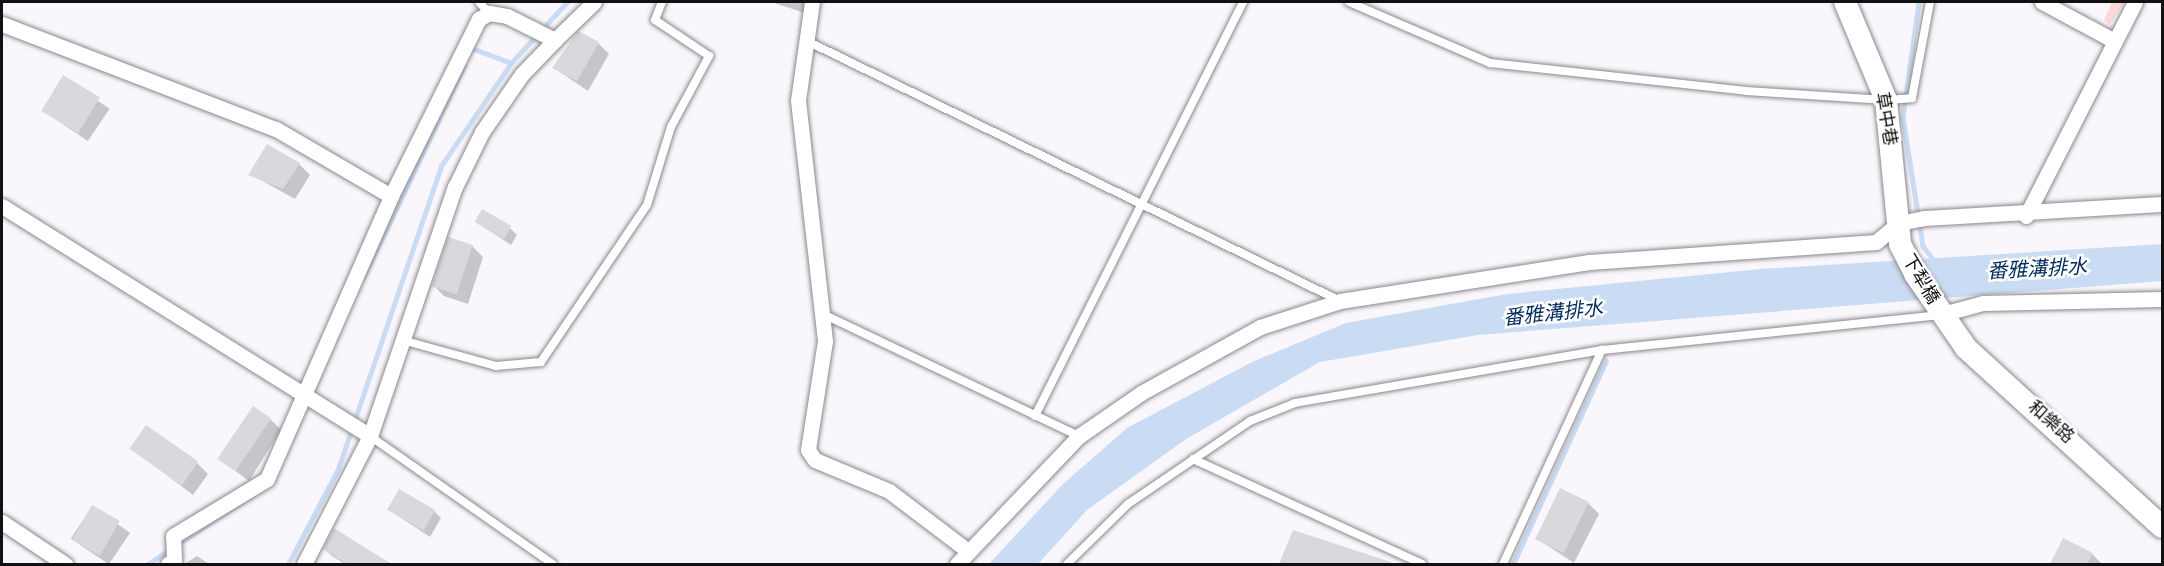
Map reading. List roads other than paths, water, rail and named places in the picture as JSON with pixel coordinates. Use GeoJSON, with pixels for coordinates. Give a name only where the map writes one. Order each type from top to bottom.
{"type":"FeatureCollection","features":[{"type":"Feature","properties":{"kind":"street"},"geometry":{"type":"LineString","coordinates":[[304,564],[370,436],[426,260],[482,132],[522,75],[594,2]]}},
{"type":"Feature","properties":{"kind":"street"},"geometry":{"type":"LineString","coordinates":[[812,2],[798,100],[825,341],[808,450],[815,460],[889,491],[968,551]]}},
{"type":"Feature","properties":{"kind":"street","name":"草中巷"},"geometry":{"type":"LineString","coordinates":[[1845,2],[1886,100],[1899,233]]}},
{"type":"Feature","properties":{"kind":"street"},"geometry":{"type":"LineString","coordinates":[[2042,2],[2114,40]]}},
{"type":"Feature","properties":{"kind":"street"},"geometry":{"type":"LineString","coordinates":[[2026,216],[2135,2]]}},
{"type":"Feature","properties":{"kind":"street"},"geometry":{"type":"LineString","coordinates":[[168,564],[174,560],[173,536],[267,479],[301,391],[391,196],[484,7],[555,40]]}},
{"type":"Feature","properties":{"kind":"street"},"geometry":{"type":"LineString","coordinates":[[2,24],[276,129],[391,196]]}},
{"type":"Feature","properties":{"kind":"street"},"geometry":{"type":"LineString","coordinates":[[957,564],[1079,436],[1213,351],[1260,327],[1340,301],[1589,262],[1876,242],[1899,233],[2026,216],[2163,204]]}},
{"type":"Feature","properties":{"kind":"street"},"geometry":{"type":"LineString","coordinates":[[2,206],[370,436]]}},
{"type":"Feature","properties":{"kind":"street","name":"下犁橋"},"geometry":{"type":"LineString","coordinates":[[1899,233],[1942,314]]}},
{"type":"Feature","properties":{"kind":"street"},"geometry":{"type":"LineString","coordinates":[[1942,314],[1983,303],[2163,298]]}},
{"type":"Feature","properties":{"kind":"street","name":"和樂路"},"geometry":{"type":"LineString","coordinates":[[1942,314],[1966,348],[2163,527]]}},
{"type":"Feature","properties":{"kind":"street"},"geometry":{"type":"LineString","coordinates":[[2,522],[65,564]]}},
{"type":"Feature","properties":{"kind":"lane"},"geometry":{"type":"LineString","coordinates":[[402,339],[496,366],[541,362],[647,205],[671,127],[709,56],[655,20],[662,2]]}},
{"type":"Feature","properties":{"kind":"lane"},"geometry":{"type":"LineString","coordinates":[[1035,416],[1243,2]]}},
{"type":"Feature","properties":{"kind":"lane"},"geometry":{"type":"LineString","coordinates":[[1349,2],[1490,63],[1746,91],[1886,100],[1912,98],[1930,2]]}},
{"type":"Feature","properties":{"kind":"lane"},"geometry":{"type":"LineString","coordinates":[[806,40],[1340,301]]}},
{"type":"Feature","properties":{"kind":"lane"},"geometry":{"type":"LineString","coordinates":[[820,312],[1079,436]]}},
{"type":"Feature","properties":{"kind":"lane"},"geometry":{"type":"LineString","coordinates":[[1067,564],[1128,504],[1250,422],[1295,403],[1602,350],[1942,314]]}},
{"type":"Feature","properties":{"kind":"lane"},"geometry":{"type":"LineString","coordinates":[[1503,564],[1602,350]]}},
{"type":"Feature","properties":{"kind":"lane"},"geometry":{"type":"LineString","coordinates":[[370,436],[553,564]]}},
{"type":"Feature","properties":{"kind":"lane"},"geometry":{"type":"LineString","coordinates":[[1193,459],[1422,564]]}},
{"type":"Feature","properties":{"kind":"water","name":"番雅溝排水"},"geometry":{"type":"Polygon","coordinates":[[[2162,244],[2162,281],[1478,335],[1320,362],[1186,439],[1087,510],[1038,564],[989,564],[1062,485],[1127,428],[1254,361],[1346,323],[1507,294],[1761,269],[2162,244]]]}},
{"type":"Feature","properties":{"kind":"waterway"},"geometry":{"type":"LineString","coordinates":[[288,564],[338,469],[441,166],[511,63],[567,2]]}},
{"type":"Feature","properties":{"kind":"waterway"},"geometry":{"type":"LineString","coordinates":[[1919,2],[1903,117],[1923,246],[1937,264]]}},
{"type":"Feature","properties":{"kind":"waterway"},"geometry":{"type":"LineString","coordinates":[[472,48],[511,63]]}},
{"type":"Feature","properties":{"kind":"waterway"},"geometry":{"type":"LineString","coordinates":[[363,278],[464,66]]}},
{"type":"Feature","properties":{"kind":"waterway"},"geometry":{"type":"LineString","coordinates":[[1513,564],[1606,361]]}},
{"type":"Feature","properties":{"kind":"waterway"},"geometry":{"type":"LineString","coordinates":[[148,564],[268,485]]}}]}
